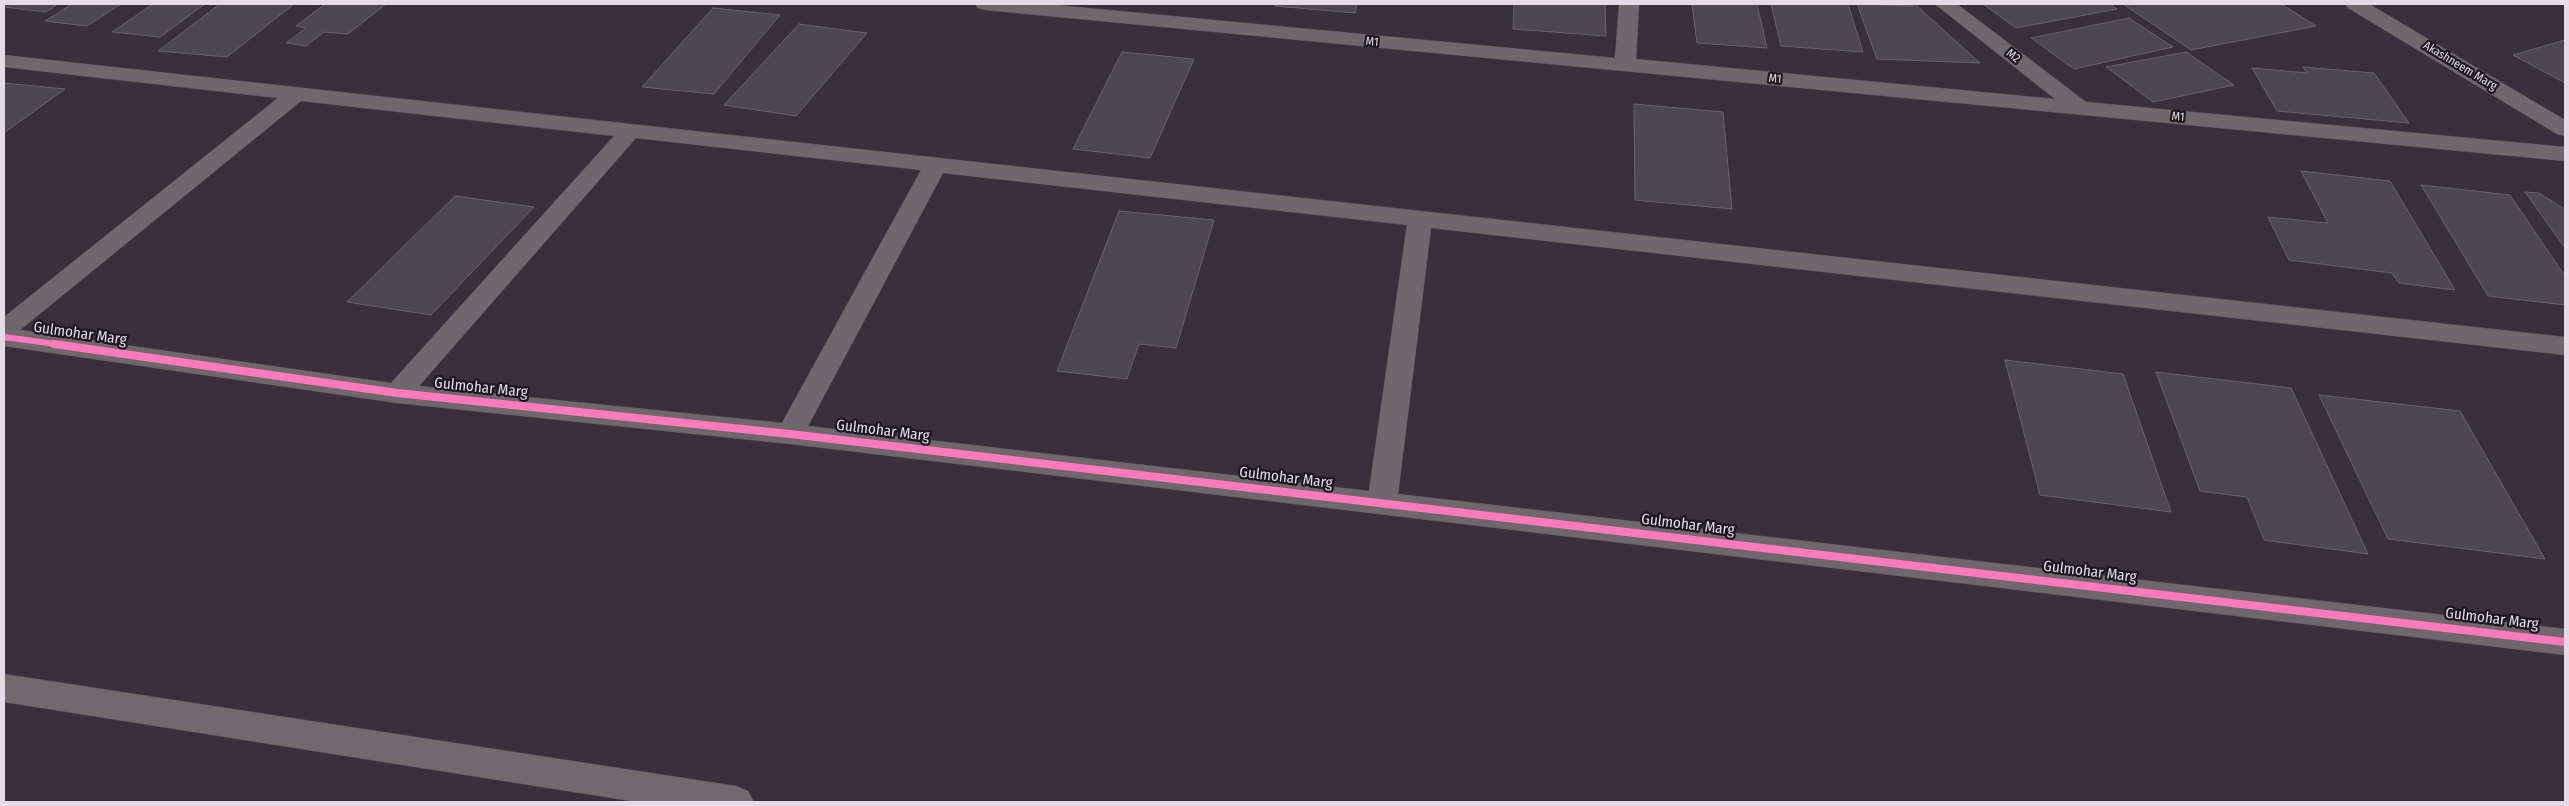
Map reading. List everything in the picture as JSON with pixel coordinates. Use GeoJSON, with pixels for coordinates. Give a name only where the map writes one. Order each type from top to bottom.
{"type":"FeatureCollection","features":[{"type":"Feature","properties":{"kind":"main road"},"geometry":{"type":"LineString","coordinates":[[4,688],[736,802]]}},
{"type":"Feature","properties":{"kind":"street","name":"M1"},"geometry":{"type":"LineString","coordinates":[[985,4],[2565,154]]}},
{"type":"Feature","properties":{"kind":"street"},"geometry":{"type":"LineString","coordinates":[[1625,64],[1629,4]]}},
{"type":"Feature","properties":{"kind":"street","name":"M2"},"geometry":{"type":"LineString","coordinates":[[1945,4],[2080,108]]}},
{"type":"Feature","properties":{"kind":"street","name":"Akashneem Marg"},"geometry":{"type":"LineString","coordinates":[[2355,4],[2565,129]]}},
{"type":"Feature","properties":{"kind":"street"},"geometry":{"type":"LineString","coordinates":[[4,61],[2565,346]]}},
{"type":"Feature","properties":{"kind":"street"},"geometry":{"type":"LineString","coordinates":[[4,330],[296,94]]}},
{"type":"Feature","properties":{"kind":"street"},"geometry":{"type":"LineString","coordinates":[[398,393],[630,132]]}},
{"type":"Feature","properties":{"kind":"street"},"geometry":{"type":"LineString","coordinates":[[790,434],[935,166]]}},
{"type":"Feature","properties":{"kind":"street"},"geometry":{"type":"LineString","coordinates":[[1382,503],[1420,220]]}},
{"type":"Feature","properties":{"kind":"street","name":"Gulmohar Marg"},"geometry":{"type":"LineString","coordinates":[[4,337],[398,393],[790,434],[2565,642]]}},
{"type":"Feature","properties":{"kind":"building"},"geometry":{"type":"Polygon","coordinates":[[[4,4],[58,4],[46,12],[4,7],[4,4]]]}},
{"type":"Feature","properties":{"kind":"building"},"geometry":{"type":"Polygon","coordinates":[[[72,4],[121,4],[87,26],[45,21],[72,4]]]}},
{"type":"Feature","properties":{"kind":"building"},"geometry":{"type":"Polygon","coordinates":[[[153,4],[205,4],[160,37],[112,32],[153,4]]]}},
{"type":"Feature","properties":{"kind":"building"},"geometry":{"type":"Polygon","coordinates":[[[220,4],[294,4],[227,57],[158,51],[220,4]]]}},
{"type":"Feature","properties":{"kind":"building"},"geometry":{"type":"Polygon","coordinates":[[[325,4],[386,4],[348,34],[324,32],[306,46],[286,43],[306,28],[296,26],[325,4]]]}},
{"type":"Feature","properties":{"kind":"building"},"geometry":{"type":"Polygon","coordinates":[[[1276,4],[1357,4],[1355,13],[1275,6],[1276,4]]]}},
{"type":"Feature","properties":{"kind":"building"},"geometry":{"type":"Polygon","coordinates":[[[1514,4],[1605,4],[1606,36],[1513,29],[1514,4]]]}},
{"type":"Feature","properties":{"kind":"building"},"geometry":{"type":"Polygon","coordinates":[[[1692,4],[1757,4],[1767,48],[1697,43],[1692,4]]]}},
{"type":"Feature","properties":{"kind":"building"},"geometry":{"type":"Polygon","coordinates":[[[1771,4],[1848,4],[1863,52],[1781,46],[1771,4]]]}},
{"type":"Feature","properties":{"kind":"building"},"geometry":{"type":"Polygon","coordinates":[[[1857,4],[1917,6],[1980,63],[1877,59],[1857,4]]]}},
{"type":"Feature","properties":{"kind":"building"},"geometry":{"type":"Polygon","coordinates":[[[1983,4],[2110,4],[2117,9],[2016,28],[1983,4]]]}},
{"type":"Feature","properties":{"kind":"building"},"geometry":{"type":"Polygon","coordinates":[[[2123,4],[2281,4],[2316,26],[2191,50],[2123,4]]]}},
{"type":"Feature","properties":{"kind":"building"},"geometry":{"type":"Polygon","coordinates":[[[713,8],[780,15],[714,94],[642,87],[713,8]]]}},
{"type":"Feature","properties":{"kind":"building"},"geometry":{"type":"Polygon","coordinates":[[[2129,18],[2173,47],[2074,69],[2031,38],[2129,18]]]}},
{"type":"Feature","properties":{"kind":"building"},"geometry":{"type":"Polygon","coordinates":[[[799,24],[867,33],[796,116],[724,105],[799,24]]]}},
{"type":"Feature","properties":{"kind":"building"},"geometry":{"type":"Polygon","coordinates":[[[2565,40],[2565,83],[2513,55],[2565,40]]]}},
{"type":"Feature","properties":{"kind":"building"},"geometry":{"type":"Polygon","coordinates":[[[1122,52],[1194,59],[1150,158],[1073,149],[1122,52]]]}},
{"type":"Feature","properties":{"kind":"building"},"geometry":{"type":"Polygon","coordinates":[[[2186,52],[2234,85],[2153,102],[2106,67],[2186,52]]]}},
{"type":"Feature","properties":{"kind":"building"},"geometry":{"type":"Polygon","coordinates":[[[2303,67],[2374,73],[2409,123],[2277,111],[2252,68],[2307,73],[2303,67]]]}},
{"type":"Feature","properties":{"kind":"building"},"geometry":{"type":"Polygon","coordinates":[[[4,83],[65,89],[4,133],[4,83]]]}},
{"type":"Feature","properties":{"kind":"building"},"geometry":{"type":"Polygon","coordinates":[[[1634,104],[1723,112],[1732,209],[1635,200],[1634,104]]]}},
{"type":"Feature","properties":{"kind":"building"},"geometry":{"type":"Polygon","coordinates":[[[2301,171],[2390,181],[2455,290],[2399,283],[2392,273],[2289,260],[2268,217],[2328,223],[2301,171]]]}},
{"type":"Feature","properties":{"kind":"building"},"geometry":{"type":"Polygon","coordinates":[[[2421,185],[2510,195],[2565,276],[2565,305],[2488,296],[2421,185]]]}},
{"type":"Feature","properties":{"kind":"building"},"geometry":{"type":"Polygon","coordinates":[[[2525,192],[2539,193],[2565,209],[2565,248],[2525,192]]]}},
{"type":"Feature","properties":{"kind":"building"},"geometry":{"type":"Polygon","coordinates":[[[455,196],[534,207],[431,315],[347,302],[455,196]]]}},
{"type":"Feature","properties":{"kind":"building"},"geometry":{"type":"Polygon","coordinates":[[[1119,211],[1214,220],[1176,348],[1139,344],[1127,379],[1057,371],[1119,211]]]}},
{"type":"Feature","properties":{"kind":"building"},"geometry":{"type":"Polygon","coordinates":[[[2005,360],[2123,374],[2171,512],[2040,495],[2005,360]]]}},
{"type":"Feature","properties":{"kind":"building"},"geometry":{"type":"Polygon","coordinates":[[[2156,372],[2291,388],[2368,554],[2264,540],[2247,497],[2200,491],[2156,372]]]}},
{"type":"Feature","properties":{"kind":"building"},"geometry":{"type":"Polygon","coordinates":[[[2319,395],[2460,411],[2545,559],[2388,539],[2319,395]]]}},
{"type":"Feature","properties":{"kind":"cycle path"},"geometry":{"type":"LineString","coordinates":[[4,337],[397,393],[790,434],[2565,642]]}}]}
